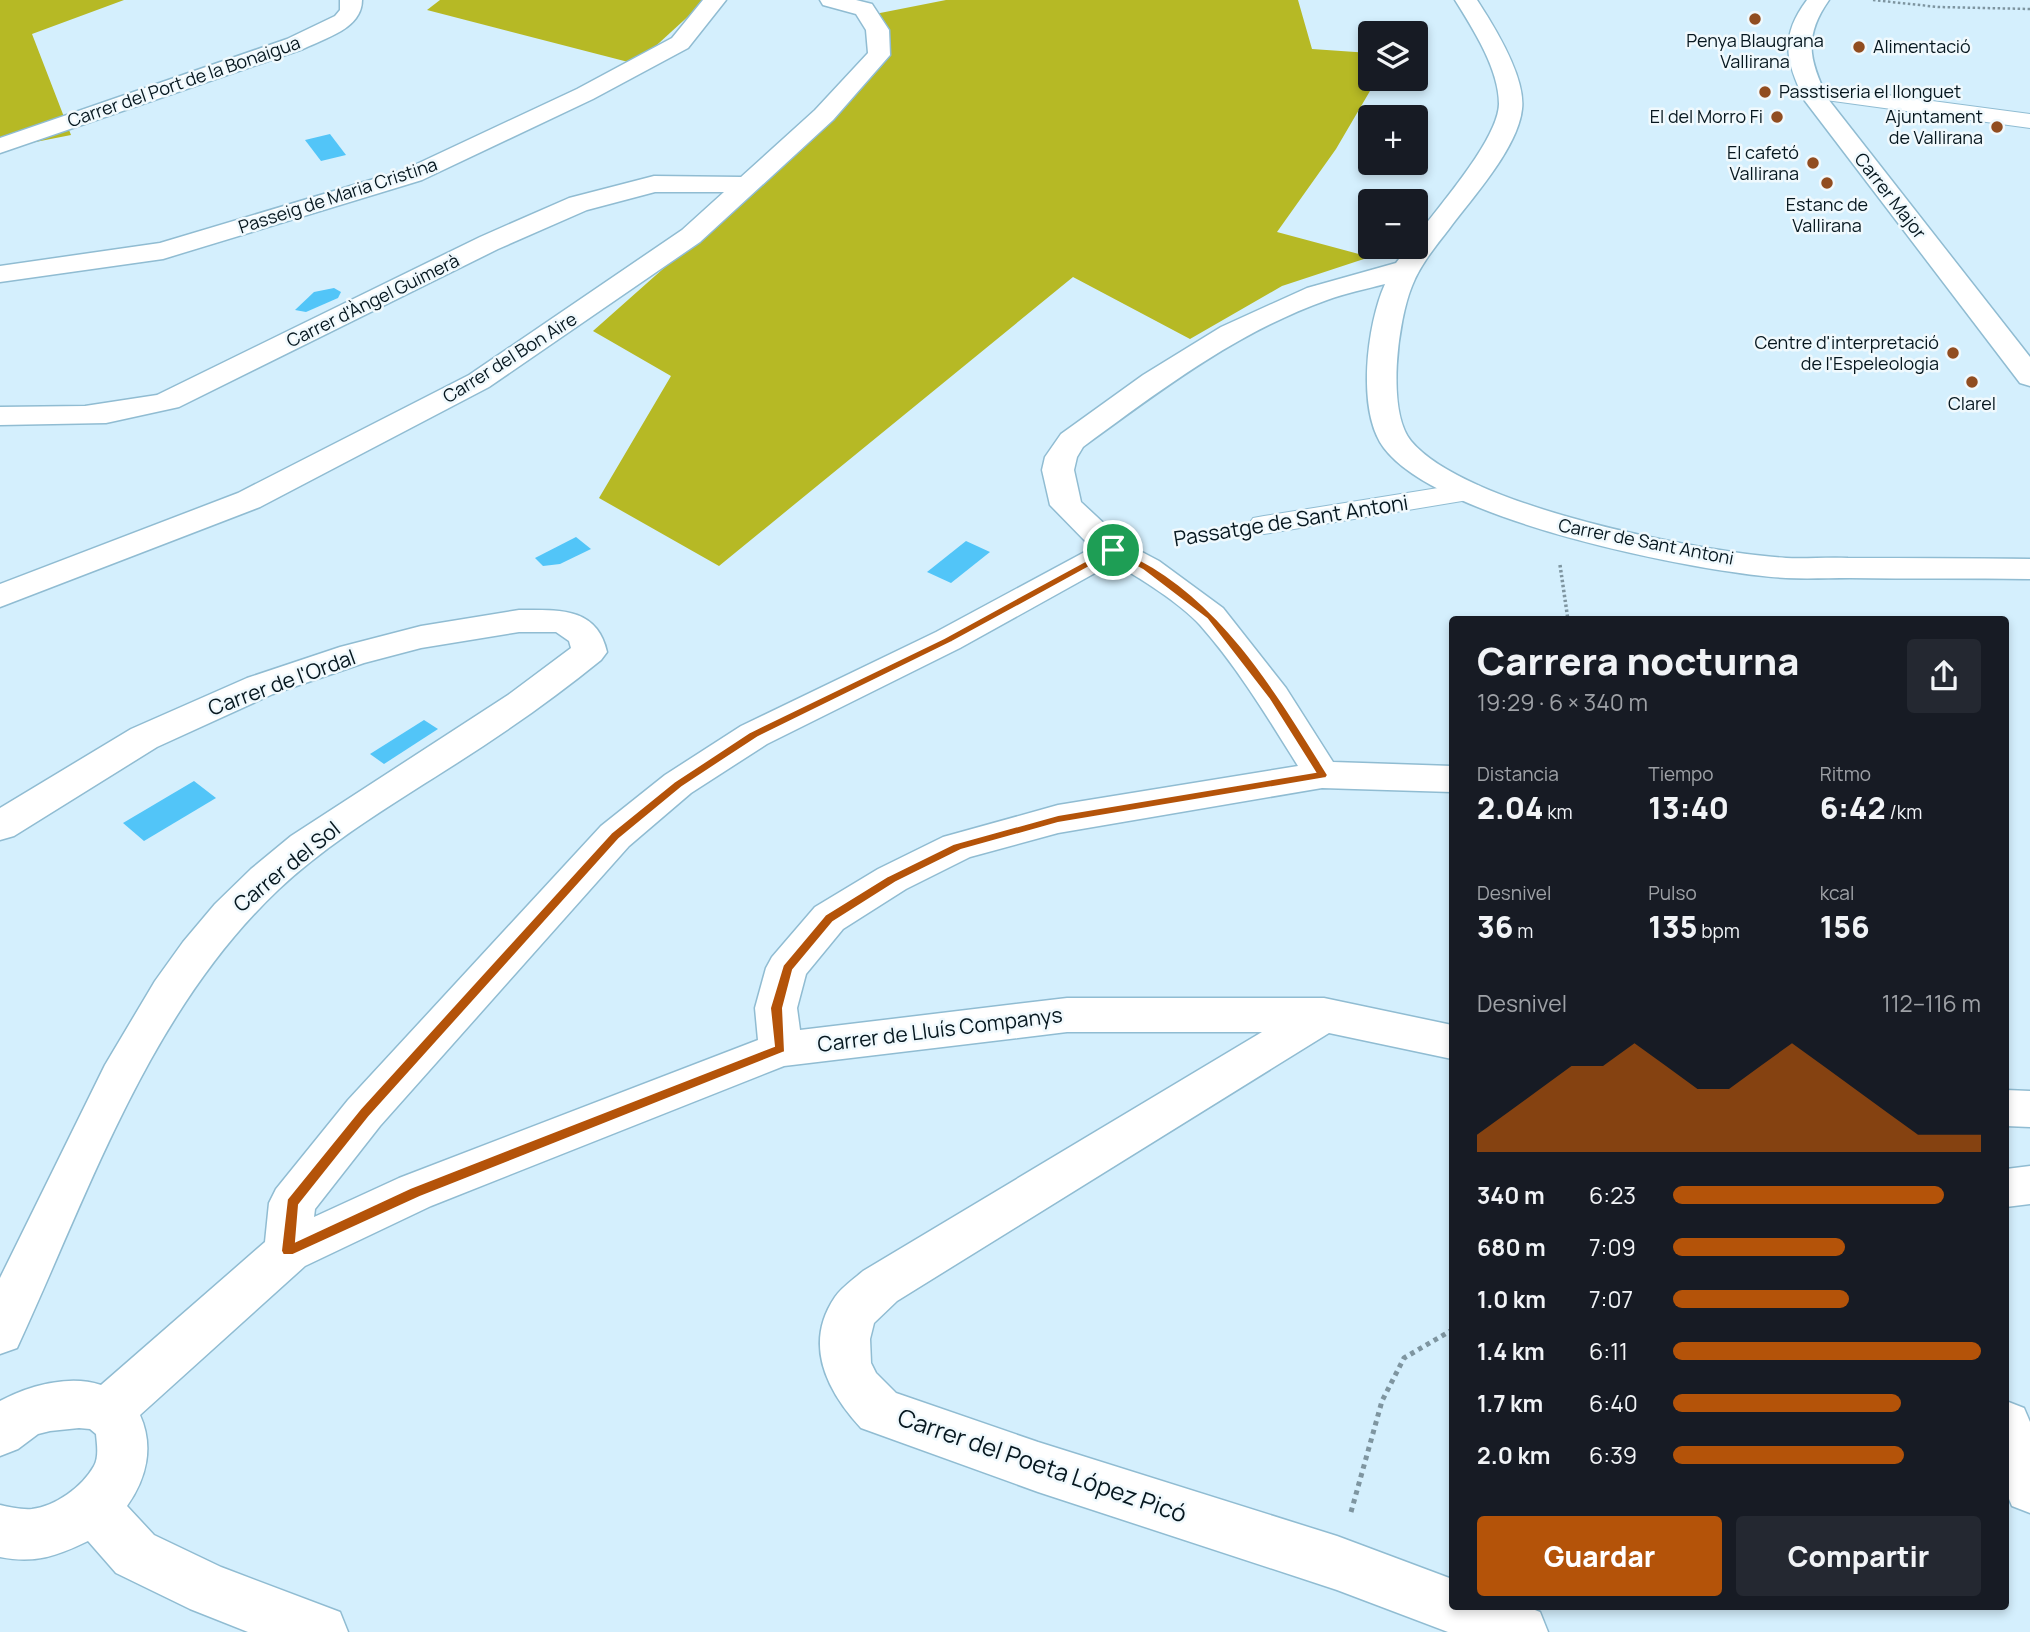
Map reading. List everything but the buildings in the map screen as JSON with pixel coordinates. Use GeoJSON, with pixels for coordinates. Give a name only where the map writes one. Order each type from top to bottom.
{"type":"FeatureCollection","features":[{"type":"Feature","properties":{"kind":"street","name":"Carrer del Port de la Bonaigua"},"geometry":{"type":"LineString","coordinates":[[0,146],[295,44],[343,21],[351,10],[351,0]]}},
{"type":"Feature","properties":{"kind":"street","name":"Passeig de Maria Cristina"},"geometry":{"type":"LineString","coordinates":[[0,274],[163,251],[413,175],[585,94],[680,43],[715,0]]}},
{"type":"Feature","properties":{"kind":"street","name":"Carrer del Bon Aire"},"geometry":{"type":"LineString","coordinates":[[0,596],[249,500],[371,439],[479,381],[691,236],[824,115],[879,55],[879,33],[864,9],[831,0]]}},
{"type":"Feature","properties":{"kind":"street","name":"Carrer de Sant Antoni"},"geometry":{"type":"LineString","coordinates":[[1466,0],[1492,43],[1511,106],[1502,134],[1407,269],[1394,296],[1384,359],[1383,389],[1387,417],[1395,441],[1406,456],[1429,472],[1469,492],[1555,525],[1588,534],[1777,567],[2030,569]]}},
{"type":"Feature","properties":{"kind":"street","name":"Carrer Major"},"geometry":{"type":"LineString","coordinates":[[1818,0],[1800,28],[1798,46],[1802,70],[1812,92],[2030,377]]}},
{"type":"Feature","properties":{"kind":"street"},"geometry":{"type":"LineString","coordinates":[[1812,92],[2030,121]]}},
{"type":"Feature","properties":{"kind":"street","name":"Carrer d'Àngel Guimerà"},"geometry":{"type":"LineString","coordinates":[[0,416],[103,415],[136,411],[168,401],[489,243],[578,204],[654,184],[746,185]]}},
{"type":"Feature","properties":{"kind":"street"},"geometry":{"type":"LineString","coordinates":[[1322,775],[1273,696],[1211,616],[1147,568],[1113,550],[1066,505],[1058,470],[1060,457],[1072,441],[1153,381],[1231,333],[1317,294],[1407,269]]}},
{"type":"Feature","properties":{"kind":"street","name":"Passatge de Sant Antoni"},"geometry":{"type":"LineString","coordinates":[[1264,525],[1469,492]]}},
{"type":"Feature","properties":{"kind":"street"},"geometry":{"type":"LineString","coordinates":[[288,1251],[292,1203],[364,1113],[615,836],[678,784],[754,735],[948,640],[1113,550]]}},
{"type":"Feature","properties":{"kind":"street","name":"Carrer de l'Ordal"},"geometry":{"type":"LineString","coordinates":[[0,826],[144,738],[260,686],[352,655],[421,638],[519,621],[564,621],[586,636]]}},
{"type":"Feature","properties":{"kind":"street","name":"Carrer del Sol"},"geometry":{"type":"LineString","coordinates":[[8,1314],[127,1060],[187,963],[237,904],[304,847],[547,687],[589,652],[586,636]]}},
{"type":"Feature","properties":{"kind":"street"},"geometry":{"type":"LineString","coordinates":[[780,1049],[776,1008],[787,968],[829,918],[892,879],[957,847],[1058,819],[1322,775],[1449,779]]}},
{"type":"Feature","properties":{"kind":"street","name":"Carrer de Lluís Companys"},"geometry":{"type":"LineString","coordinates":[[107,1412],[288,1251],[415,1192],[780,1049],[1066,1015],[1324,1015],[1449,1041]]}},
{"type":"Feature","properties":{"kind":"street","name":"Carrer del Poeta López Picó"},"geometry":{"type":"LineString","coordinates":[[1324,1015],[880,1286],[853,1311],[845,1339],[846,1365],[858,1389],[879,1411],[1038,1467],[1337,1563],[1449,1605]]}},
{"type":"Feature","properties":{"kind":"street"},"geometry":{"type":"LineString","coordinates":[[2009,1108],[2030,1109]]}},
{"type":"Feature","properties":{"kind":"street"},"geometry":{"type":"LineString","coordinates":[[2009,1188],[2030,1185]]}},
{"type":"Feature","properties":{"kind":"street"},"geometry":{"type":"LineString","coordinates":[[0,1432],[23,1415],[55,1405],[86,1404],[107,1412],[121,1427],[124,1454],[113,1483],[93,1507],[66,1526],[30,1536],[0,1531]]}},
{"type":"Feature","properties":{"kind":"street"},"geometry":{"type":"LineString","coordinates":[[2009,1433],[2030,1488]]}},
{"type":"Feature","properties":{"kind":"street"},"geometry":{"type":"LineString","coordinates":[[93,1507],[135,1554],[209,1590],[320,1632]]}},
{"type":"Feature","properties":{"kind":"street","name":"Carrer del Poeta López Picó"},"geometry":{"type":"LineString","coordinates":[[1462,1610],[1520,1632]]}},
{"type":"Feature","properties":{"kind":"path"},"geometry":{"type":"LineString","coordinates":[[1873,0],[1938,7],[2030,9]]}},
{"type":"Feature","properties":{"kind":"path","name":"Passatge de Sant Antoni"},"geometry":{"type":"LineString","coordinates":[[1113,550],[1264,525]]}},
{"type":"Feature","properties":{"kind":"path"},"geometry":{"type":"LineString","coordinates":[[1555,525],[1566,616]]}},
{"type":"Feature","properties":{"kind":"path"},"geometry":{"type":"LineString","coordinates":[[1337,1563],[1382,1401],[1404,1358],[1449,1332]]}},
{"type":"Feature","properties":{"kind":"shaded area"},"geometry":{"type":"Polygon","coordinates":[[[0,0],[124,0],[32,34],[71,135],[0,149],[0,0]]]}},
{"type":"Feature","properties":{"kind":"shaded area"},"geometry":{"type":"Polygon","coordinates":[[[440,0],[705,1],[636,64],[427,10],[440,0]]]}},
{"type":"Feature","properties":{"kind":"shaded area"},"geometry":{"type":"Polygon","coordinates":[[[946,0],[1298,0],[1312,49],[1358,52],[1358,91],[1370,91],[1362,105],[1358,105],[1358,111],[1336,149],[1277,232],[1358,254],[1358,259],[1364,259],[1282,286],[1190,339],[1073,277],[719,566],[599,498],[671,376],[593,331],[753,189],[887,53],[875,14],[946,0]]]}},
{"type":"Feature","properties":{"kind":"water"},"geometry":{"type":"Polygon","coordinates":[[[330,134],[346,155],[321,161],[305,140],[330,134]]]}},
{"type":"Feature","properties":{"kind":"water"},"geometry":{"type":"Polygon","coordinates":[[[334,288],[341,292],[338,298],[306,312],[295,310],[314,292],[334,288]]]}},
{"type":"Feature","properties":{"kind":"water"},"geometry":{"type":"Polygon","coordinates":[[[576,537],[591,549],[560,564],[543,566],[535,558],[576,537]]]}},
{"type":"Feature","properties":{"kind":"water"},"geometry":{"type":"Polygon","coordinates":[[[966,541],[990,552],[951,583],[927,572],[966,541]]]}},
{"type":"Feature","properties":{"kind":"water"},"geometry":{"type":"Polygon","coordinates":[[[424,720],[438,729],[384,764],[370,754],[424,720]]]}},
{"type":"Feature","properties":{"kind":"water"},"geometry":{"type":"Polygon","coordinates":[[[194,781],[216,798],[144,841],[123,823],[194,781]]]}},
{"type":"Feature","properties":{"kind":"place","name":"Penya Blaugrana Vallirana"},"geometry":{"type":"Point","coordinates":[1755,19]}},
{"type":"Feature","properties":{"kind":"place","name":"Alimentació"},"geometry":{"type":"Point","coordinates":[1859,47]}},
{"type":"Feature","properties":{"kind":"place","name":"Passtiseria el llonguet"},"geometry":{"type":"Point","coordinates":[1765,92]}},
{"type":"Feature","properties":{"kind":"place","name":"El del Morro Fi"},"geometry":{"type":"Point","coordinates":[1777,117]}},
{"type":"Feature","properties":{"kind":"place","name":"Ajuntament de Vallirana"},"geometry":{"type":"Point","coordinates":[1997,127]}},
{"type":"Feature","properties":{"kind":"place","name":"El cafetó Vallirana"},"geometry":{"type":"Point","coordinates":[1813,163]}},
{"type":"Feature","properties":{"kind":"place","name":"Estanc de Vallirana"},"geometry":{"type":"Point","coordinates":[1827,183]}},
{"type":"Feature","properties":{"kind":"place","name":"Centre d'interpretació de l'Espeleologia"},"geometry":{"type":"Point","coordinates":[1953,353]}},
{"type":"Feature","properties":{"kind":"place","name":"Clarel"},"geometry":{"type":"Point","coordinates":[1972,382]}},
{"type":"Feature","properties":{"kind":"route"},"geometry":{"type":"LineString","coordinates":[[1113,550],[1147,568],[1211,616],[1273,696],[1322,775],[1058,819],[957,847],[892,879],[829,918],[787,968],[776,1008],[780,1049],[415,1192],[288,1251],[292,1203],[364,1113],[615,836],[678,784],[754,735],[948,640],[1113,550]]}}]}
